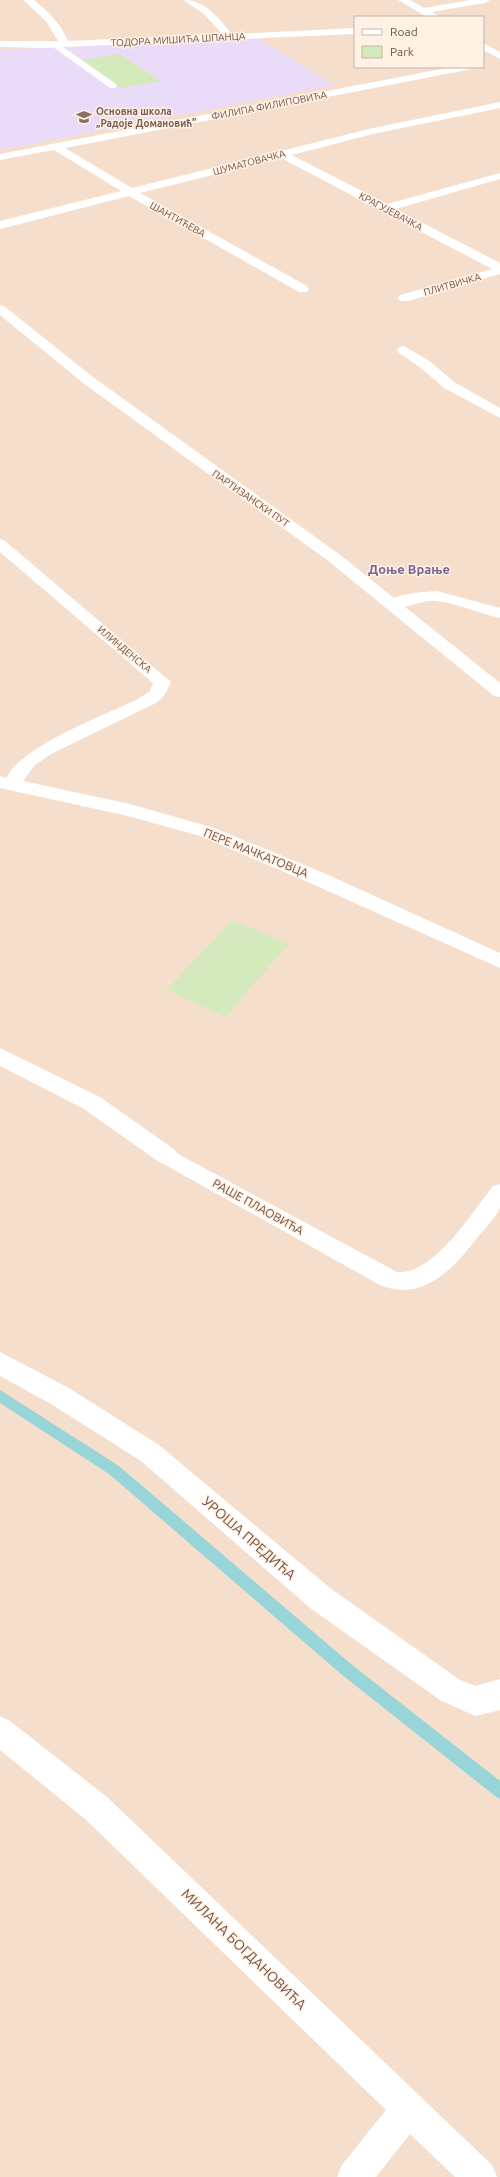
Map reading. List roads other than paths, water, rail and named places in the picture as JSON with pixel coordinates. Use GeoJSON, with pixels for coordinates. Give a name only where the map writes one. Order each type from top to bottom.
{"type":"FeatureCollection","features":[{"type":"Feature","properties":{"kind":"street"},"geometry":{"type":"LineString","coordinates":[[28,0],[53,22],[60,31],[60,45]]}},
{"type":"Feature","properties":{"kind":"street"},"geometry":{"type":"LineString","coordinates":[[189,0],[208,13],[228,36]]}},
{"type":"Feature","properties":{"kind":"street"},"geometry":{"type":"LineString","coordinates":[[404,0],[432,16]]}},
{"type":"Feature","properties":{"kind":"street"},"geometry":{"type":"LineString","coordinates":[[423,11],[485,0]]}},
{"type":"Feature","properties":{"kind":"street","name":"ТОДОРА МИШИЋА ШПАНЦА"},"geometry":{"type":"LineString","coordinates":[[0,44],[60,45],[354,31]]}},
{"type":"Feature","properties":{"kind":"street"},"geometry":{"type":"LineString","coordinates":[[484,47],[500,56]]}},
{"type":"Feature","properties":{"kind":"street"},"geometry":{"type":"LineString","coordinates":[[489,63],[500,61]]}},
{"type":"Feature","properties":{"kind":"street","name":"ФИЛИПА ФИЛИПОВИЋА"},"geometry":{"type":"LineString","coordinates":[[0,157],[462,68]]}},
{"type":"Feature","properties":{"kind":"street","name":"ШУМАТОВАЧКА"},"geometry":{"type":"LineString","coordinates":[[0,226],[132,194],[282,154],[448,114],[500,104]]}},
{"type":"Feature","properties":{"kind":"street","name":"ШАНТИЋЕВА"},"geometry":{"type":"LineString","coordinates":[[55,146],[132,194],[303,289]]}},
{"type":"Feature","properties":{"kind":"street","name":"КРАГУЈЕВАЧКА"},"geometry":{"type":"LineString","coordinates":[[282,154],[500,269]]}},
{"type":"Feature","properties":{"kind":"street"},"geometry":{"type":"LineString","coordinates":[[386,208],[500,176]]}},
{"type":"Feature","properties":{"kind":"street","name":"ПЛИТВИЧКА"},"geometry":{"type":"LineString","coordinates":[[404,298],[500,269]]}},
{"type":"Feature","properties":{"kind":"street","name":"ПАРТИЗАНСКИ ПУТ"},"geometry":{"type":"LineString","coordinates":[[0,309],[88,380],[327,553],[500,692]]}},
{"type":"Feature","properties":{"kind":"street"},"geometry":{"type":"LineString","coordinates":[[404,350],[426,365],[450,385],[500,414]]}},
{"type":"Feature","properties":{"kind":"street","name":"ИЛИНДЕНСКА"},"geometry":{"type":"LineString","coordinates":[[0,544],[162,682],[161,688],[154,696],[144,703],[45,750],[28,761],[6,783]]}},
{"type":"Feature","properties":{"kind":"street"},"geometry":{"type":"LineString","coordinates":[[392,605],[412,598],[437,596],[500,613]]}},
{"type":"Feature","properties":{"kind":"street","name":"ПЕРЕ МАЧКАТОВЦА"},"geometry":{"type":"LineString","coordinates":[[6,783],[130,810],[207,832],[317,878],[500,961]]}},
{"type":"Feature","properties":{"kind":"street","name":"РАШЕ ПЛАОВИЋА"},"geometry":{"type":"LineString","coordinates":[[0,1056],[92,1103],[167,1156]]}},
{"type":"Feature","properties":{"kind":"street","name":"УРОША ПРЕДИЋА"},"geometry":{"type":"LineString","coordinates":[[0,1363],[60,1396],[150,1453],[320,1598],[450,1690],[475,1701],[496,1697],[500,1694]]}},
{"type":"Feature","properties":{"kind":"street","name":"МИЛАНА БОГДАНОВИЋА"},"geometry":{"type":"LineString","coordinates":[[0,1731],[96,1808],[480,2177]]}},
{"type":"Feature","properties":{"kind":"street"},"geometry":{"type":"LineString","coordinates":[[354,2177],[409,2108]]}},
{"type":"Feature","properties":{"kind":"lane"},"geometry":{"type":"LineString","coordinates":[[60,45],[113,86]]}},
{"type":"Feature","properties":{"kind":"lane","name":"РАШЕ ПЛАОВИЋА"},"geometry":{"type":"LineString","coordinates":[[167,1156],[386,1278],[402,1283],[430,1273],[448,1258],[500,1192]]}},
{"type":"Feature","properties":{"kind":"waterway"},"geometry":{"type":"LineString","coordinates":[[0,1396],[114,1470],[346,1669],[500,1791]]}},
{"type":"Feature","properties":{"kind":"place","name":"Основна школа „Радоје Домановић”"},"geometry":{"type":"Point","coordinates":[84,117]}},
{"type":"Feature","properties":{"kind":"district","name":"Доње Врање"},"geometry":{"type":"Point","coordinates":[409,569]}}]}
